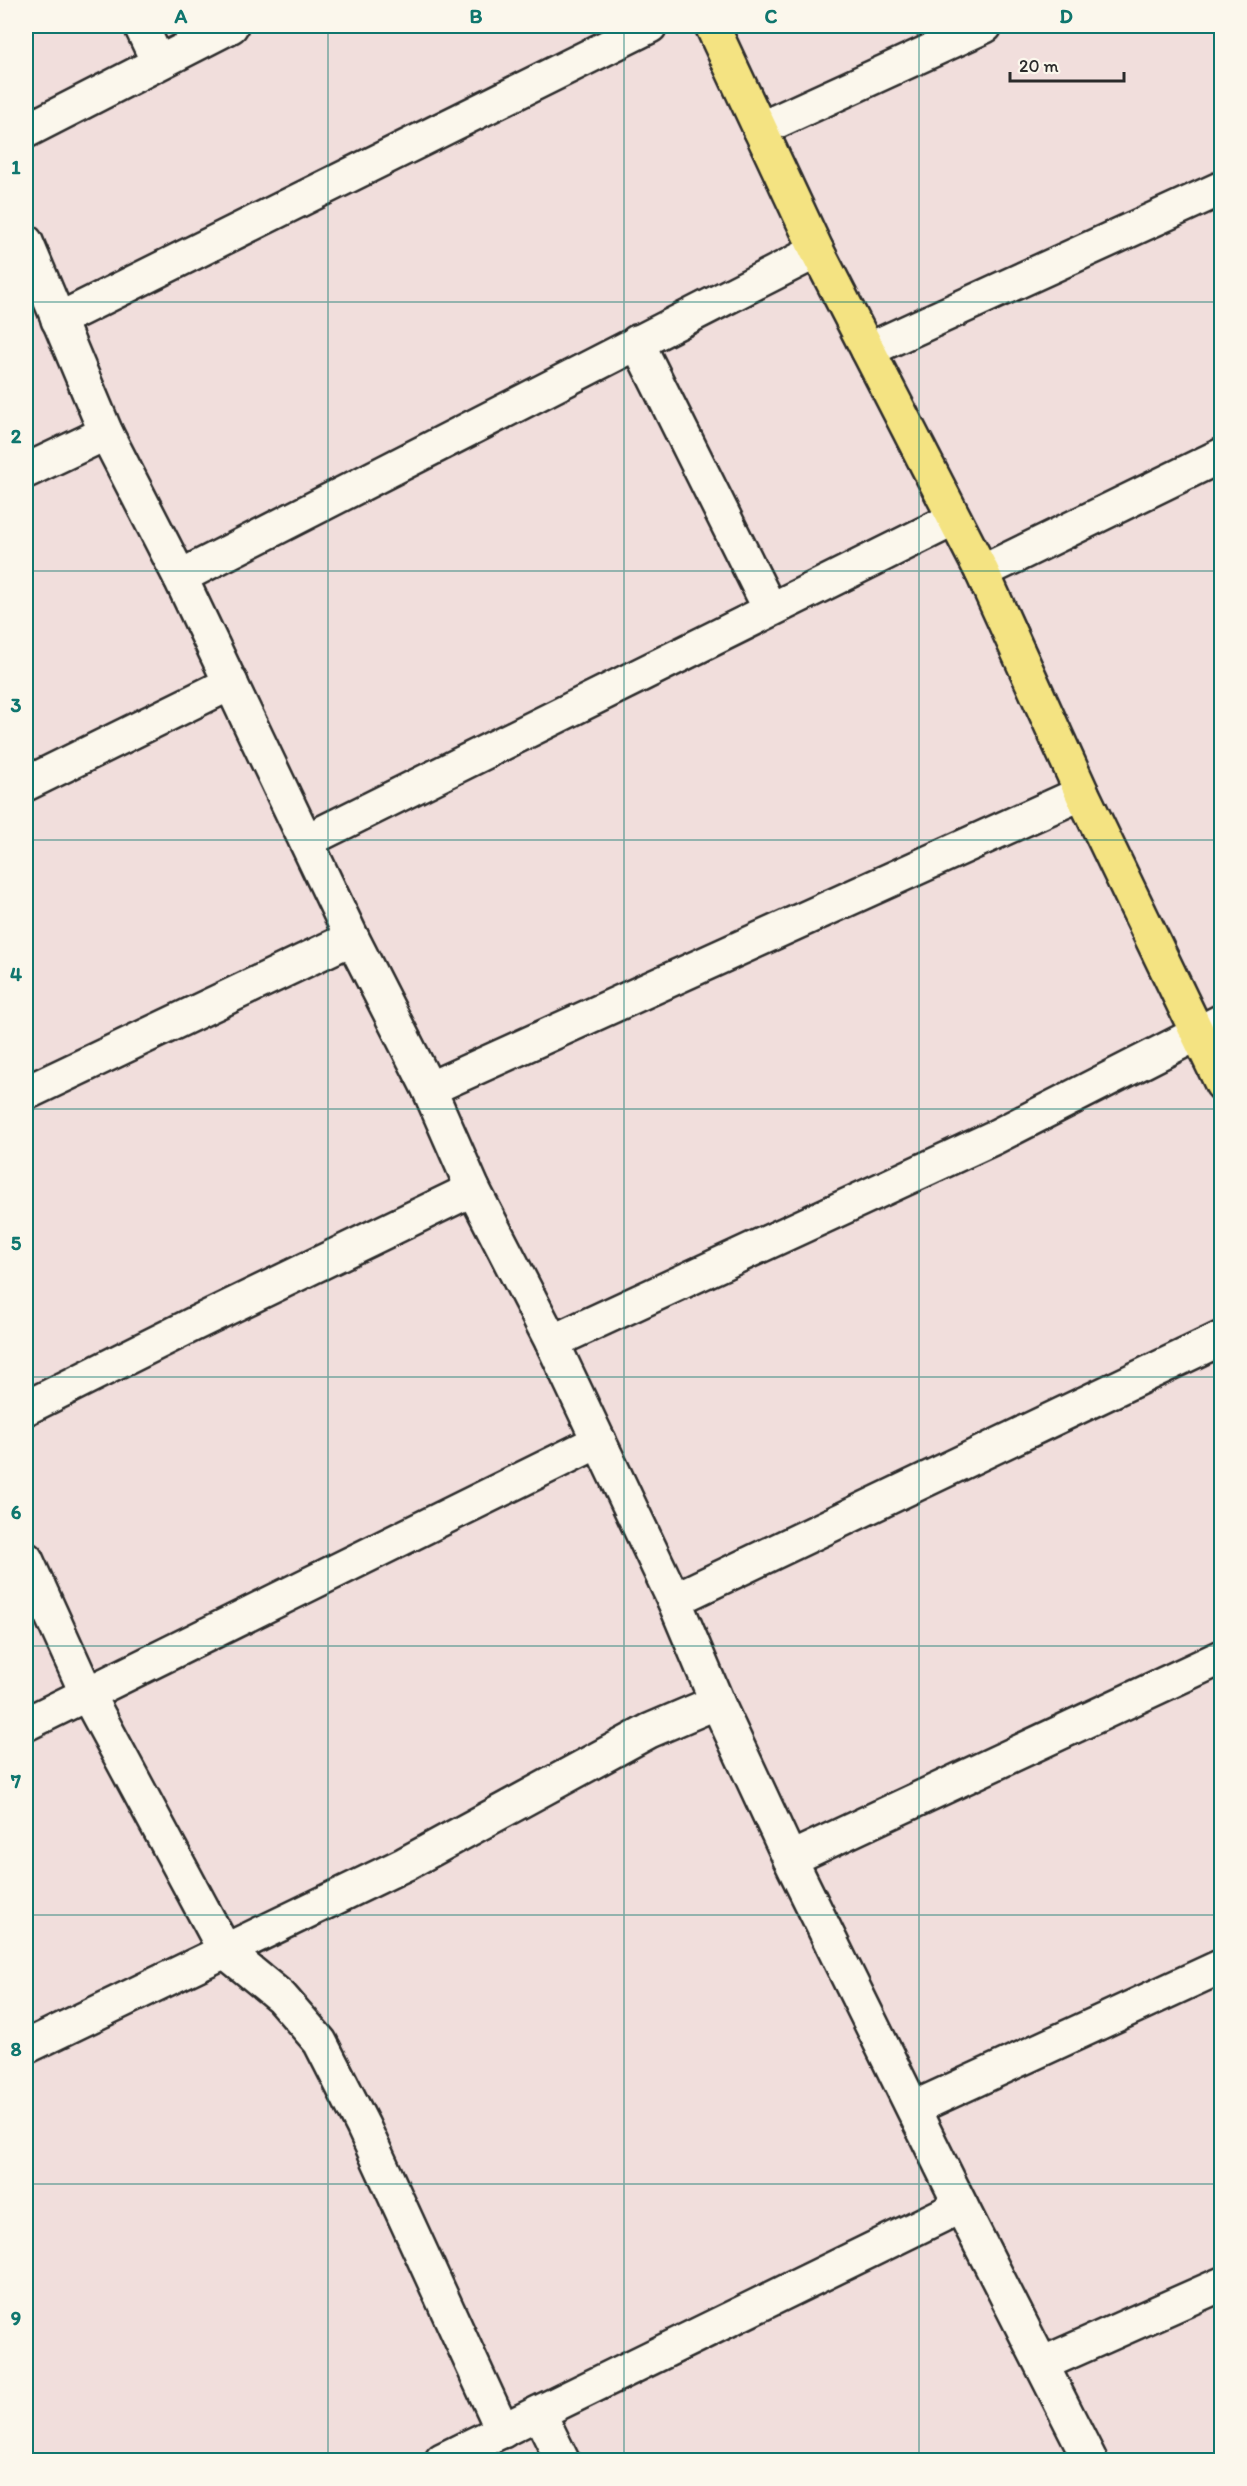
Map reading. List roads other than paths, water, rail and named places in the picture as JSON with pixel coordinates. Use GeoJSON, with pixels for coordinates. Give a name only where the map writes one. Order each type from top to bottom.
{"type":"FeatureCollection","features":[{"type":"Feature","properties":{"kind":"main road"},"geometry":{"type":"LineString","coordinates":[[712,26],[817,251],[982,572],[1082,793],[1210,1027],[1221,1084]]}},
{"type":"Feature","properties":{"kind":"street"},"geometry":{"type":"LineString","coordinates":[[141,26],[158,62]]}},
{"type":"Feature","properties":{"kind":"street"},"geometry":{"type":"LineString","coordinates":[[26,131],[231,26]]}},
{"type":"Feature","properties":{"kind":"street"},"geometry":{"type":"LineString","coordinates":[[58,320],[650,26]]}},
{"type":"Feature","properties":{"kind":"street"},"geometry":{"type":"LineString","coordinates":[[760,129],[986,26]]}},
{"type":"Feature","properties":{"kind":"street"},"geometry":{"type":"LineString","coordinates":[[868,350],[1221,188]]}},
{"type":"Feature","properties":{"kind":"street"},"geometry":{"type":"LineString","coordinates":[[26,242],[105,433],[180,577],[352,938],[429,1089],[473,1189],[552,1342],[674,1600],[717,1702],[790,1859],[961,2206],[1042,2364],[1084,2458]]}},
{"type":"Feature","properties":{"kind":"street"},"geometry":{"type":"LineString","coordinates":[[180,577],[817,251]]}},
{"type":"Feature","properties":{"kind":"street"},"geometry":{"type":"LineString","coordinates":[[637,342],[770,609]]}},
{"type":"Feature","properties":{"kind":"street"},"geometry":{"type":"LineString","coordinates":[[26,471],[105,433]]}},
{"type":"Feature","properties":{"kind":"street"},"geometry":{"type":"LineString","coordinates":[[982,572],[1221,455]]}},
{"type":"Feature","properties":{"kind":"street"},"geometry":{"type":"LineString","coordinates":[[306,841],[954,519]]}},
{"type":"Feature","properties":{"kind":"street"},"geometry":{"type":"LineString","coordinates":[[26,783],[231,683]]}},
{"type":"Feature","properties":{"kind":"street"},"geometry":{"type":"LineString","coordinates":[[429,1089],[1082,793]]}},
{"type":"Feature","properties":{"kind":"street"},"geometry":{"type":"LineString","coordinates":[[26,1094],[352,938]]}},
{"type":"Feature","properties":{"kind":"street"},"geometry":{"type":"LineString","coordinates":[[552,1342],[993,1138],[1210,1027]]}},
{"type":"Feature","properties":{"kind":"street"},"geometry":{"type":"LineString","coordinates":[[26,1408],[194,1323],[473,1189]]}},
{"type":"Feature","properties":{"kind":"street"},"geometry":{"type":"LineString","coordinates":[[674,1600],[1221,1338]]}},
{"type":"Feature","properties":{"kind":"street"},"geometry":{"type":"LineString","coordinates":[[26,1724],[599,1441]]}},
{"type":"Feature","properties":{"kind":"street"},"geometry":{"type":"LineString","coordinates":[[26,1559],[87,1694],[225,1951],[281,1997],[320,2042],[363,2126],[503,2431]]}},
{"type":"Feature","properties":{"kind":"street"},"geometry":{"type":"LineString","coordinates":[[790,1859],[1221,1657]]}},
{"type":"Feature","properties":{"kind":"street"},"geometry":{"type":"LineString","coordinates":[[26,2047],[405,1864],[649,1731],[717,1702]]}},
{"type":"Feature","properties":{"kind":"street"},"geometry":{"type":"LineString","coordinates":[[914,2108],[1221,1966]]}},
{"type":"Feature","properties":{"kind":"street"},"geometry":{"type":"LineString","coordinates":[[442,2460],[961,2206]]}},
{"type":"Feature","properties":{"kind":"street"},"geometry":{"type":"LineString","coordinates":[[1042,2364],[1221,2284]]}},
{"type":"Feature","properties":{"kind":"street"},"geometry":{"type":"LineString","coordinates":[[539,2413],[562,2460]]}}]}
